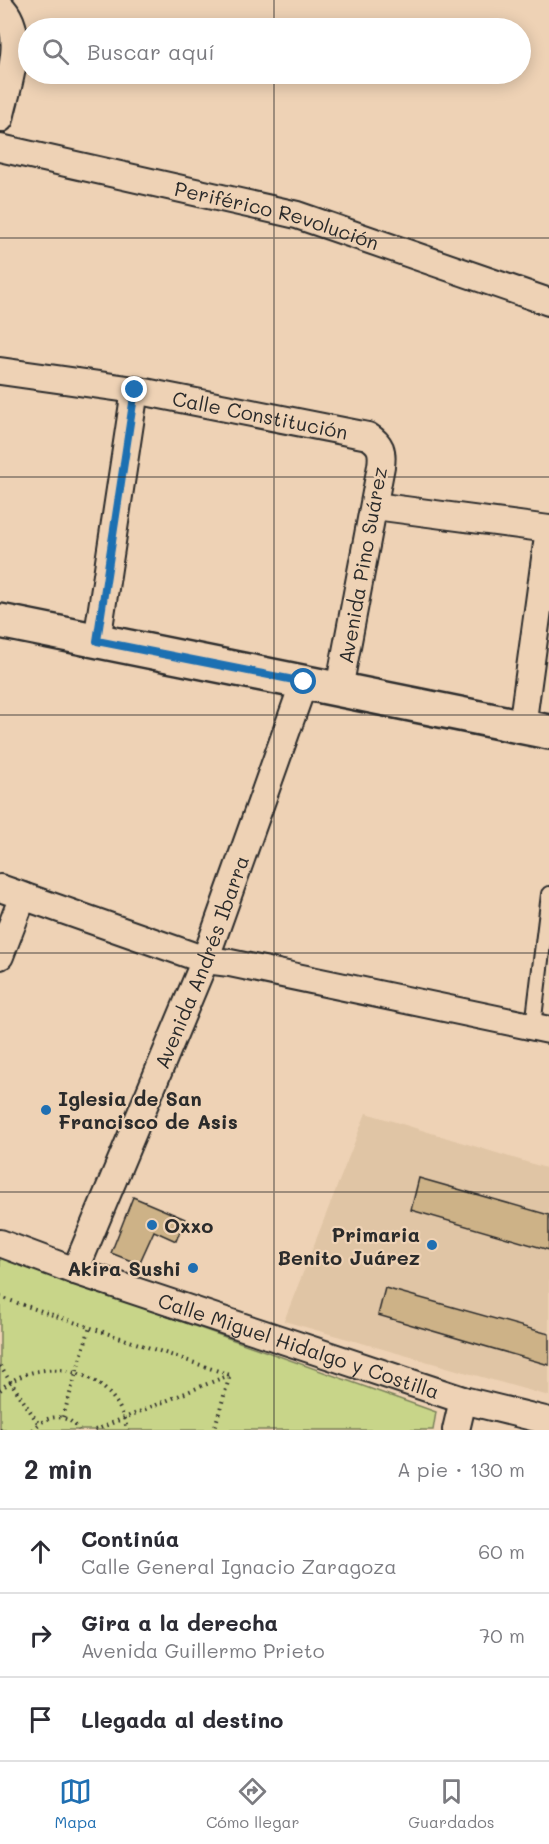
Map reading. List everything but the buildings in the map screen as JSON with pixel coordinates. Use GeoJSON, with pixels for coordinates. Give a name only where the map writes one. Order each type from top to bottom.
{"type":"FeatureCollection","features":[{"type":"Feature","properties":{"kind":"street"},"geometry":{"type":"LineString","coordinates":[[0,6],[11,20],[16,48],[0,119]]}},
{"type":"Feature","properties":{"kind":"street","name":"Periférico Revolución"},"geometry":{"type":"LineString","coordinates":[[0,148],[297,215],[549,302]]}},
{"type":"Feature","properties":{"kind":"street","name":"Calle Constitución"},"geometry":{"type":"LineString","coordinates":[[0,371],[135,390],[368,436],[377,442]]}},
{"type":"Feature","properties":{"kind":"street"},"geometry":{"type":"LineString","coordinates":[[97,641],[135,390]]}},
{"type":"Feature","properties":{"kind":"street","name":"Avenida Pino Suárez"},"geometry":{"type":"LineString","coordinates":[[339,689],[375,506],[382,454],[377,442]]}},
{"type":"Feature","properties":{"kind":"street"},"geometry":{"type":"LineString","coordinates":[[0,621],[536,729],[549,529],[375,506]]}},
{"type":"Feature","properties":{"kind":"street","name":"Avenida Andrés Ibarra"},"geometry":{"type":"LineString","coordinates":[[75,1271],[205,960],[304,682]]}},
{"type":"Feature","properties":{"kind":"street"},"geometry":{"type":"LineString","coordinates":[[0,956],[12,892],[205,960],[230,963],[541,1028]]}},
{"type":"Feature","properties":{"kind":"street","name":"Calle Miguel Hidalgo y Costilla"},"geometry":{"type":"LineString","coordinates":[[0,1243],[75,1271],[463,1400],[549,1421]]}},
{"type":"Feature","properties":{"kind":"street"},"geometry":{"type":"LineString","coordinates":[[456,1430],[463,1400]]}},
{"type":"Feature","properties":{"kind":"lane"},"geometry":{"type":"LineString","coordinates":[[541,1028],[549,894]]}},
{"type":"Feature","properties":{"kind":"path"},"geometry":{"type":"LineString","coordinates":[[0,1297],[230,1375]]}},
{"type":"Feature","properties":{"kind":"path"},"geometry":{"type":"LineString","coordinates":[[63,1417],[90,1328]]}},
{"type":"Feature","properties":{"kind":"path"},"geometry":{"type":"LineString","coordinates":[[0,1366],[38,1423]]}},
{"type":"Feature","properties":{"kind":"path"},"geometry":{"type":"LineString","coordinates":[[0,1390],[10,1381],[38,1370],[62,1369],[86,1376],[105,1389],[125,1418],[127,1430]]}},
{"type":"Feature","properties":{"kind":"path"},"geometry":{"type":"LineString","coordinates":[[95,1430],[230,1375]]}},
{"type":"Feature","properties":{"kind":"path"},"geometry":{"type":"LineString","coordinates":[[214,1430],[230,1375]]}},
{"type":"Feature","properties":{"kind":"path"},"geometry":{"type":"LineString","coordinates":[[33,1430],[38,1423],[54,1417],[63,1417],[71,1421],[79,1430]]}},
{"type":"Feature","properties":{"kind":"shaded area","name":"Primaria Benito Juárez"},"geometry":{"type":"Polygon","coordinates":[[[366,1113],[549,1169],[549,1396],[284,1321],[366,1113]]]}},
{"type":"Feature","properties":{"kind":"green space"},"geometry":{"type":"Polygon","coordinates":[[[0,1257],[436,1412],[433,1430],[0,1430],[0,1257]]]}},
{"type":"Feature","properties":{"kind":"place","name":"Iglesia de San Francisco de Asis"},"geometry":{"type":"Point","coordinates":[46,1110]}},
{"type":"Feature","properties":{"kind":"place","name":"Oxxo"},"geometry":{"type":"Point","coordinates":[152,1225]}},
{"type":"Feature","properties":{"kind":"place","name":"Primaria Benito Juárez"},"geometry":{"type":"Point","coordinates":[432,1245]}},
{"type":"Feature","properties":{"kind":"place","name":"Akira Sushi"},"geometry":{"type":"Point","coordinates":[193,1268]}},
{"type":"Feature","properties":{"kind":"route"},"geometry":{"type":"LineString","coordinates":[[135,390],[97,641],[304,682]]}}]}
